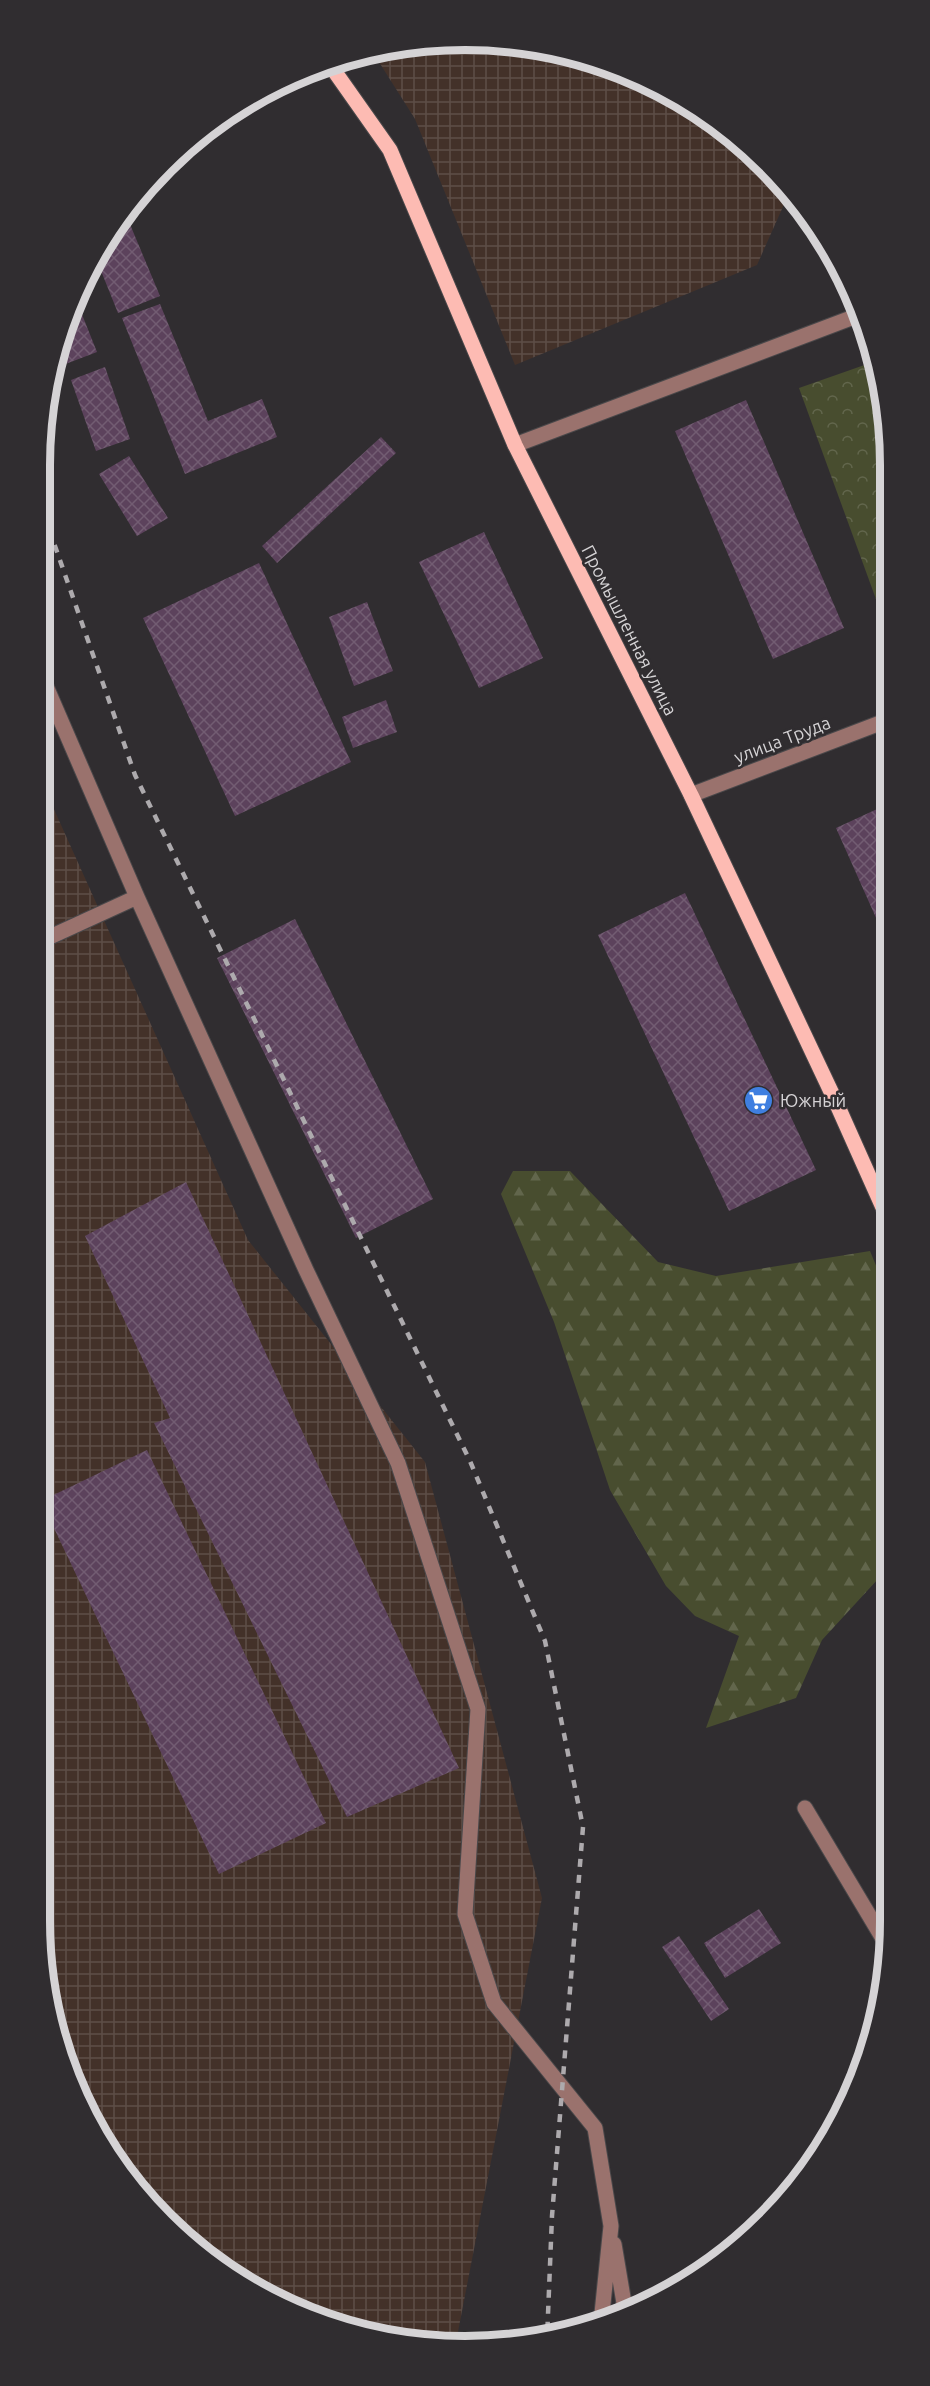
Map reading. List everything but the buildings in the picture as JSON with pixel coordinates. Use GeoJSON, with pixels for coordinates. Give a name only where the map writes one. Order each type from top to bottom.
{"type":"FeatureCollection","features":[{"type":"Feature","properties":{"kind":"main road","name":"Промышленная улица"},"geometry":{"type":"LineString","coordinates":[[334,71],[390,150],[515,445],[691,795],[880,1201]]}},
{"type":"Feature","properties":{"kind":"street"},"geometry":{"type":"LineString","coordinates":[[515,445],[853,317]]}},
{"type":"Feature","properties":{"kind":"street"},"geometry":{"type":"LineString","coordinates":[[50,695],[137,897],[306,1270],[398,1464],[478,1709],[465,1914],[494,2002],[595,2128],[624,2305]]}},
{"type":"Feature","properties":{"kind":"street","name":"улица Труда"},"geometry":{"type":"LineString","coordinates":[[691,795],[880,723]]}},
{"type":"Feature","properties":{"kind":"street"},"geometry":{"type":"LineString","coordinates":[[50,937],[137,897]]}},
{"type":"Feature","properties":{"kind":"street"},"geometry":{"type":"LineString","coordinates":[[805,1808],[880,1934]]}},
{"type":"Feature","properties":{"kind":"street"},"geometry":{"type":"LineString","coordinates":[[602,2313],[611,2226]]}},
{"type":"Feature","properties":{"kind":"shaded area"},"geometry":{"type":"Polygon","coordinates":[[[438,50],[492,50],[546,57],[624,81],[673,105],[718,135],[759,171],[786,201],[757,265],[515,365],[415,119],[377,59],[438,50]]]}},
{"type":"Feature","properties":{"kind":"shaded area"},"geometry":{"type":"Polygon","coordinates":[[[50,800],[248,1240],[425,1462],[542,1898],[457,2336],[411,2333],[357,2322],[306,2305],[257,2281],[212,2251],[171,2215],[135,2174],[92,2105],[64,2029],[57,2002],[50,1948],[50,800]]]}},
{"type":"Feature","properties":{"kind":"green space"},"geometry":{"type":"Polygon","coordinates":[[[868,364],[873,384],[880,438],[880,610],[799,388],[868,364]]]}},
{"type":"Feature","properties":{"kind":"green space"},"geometry":{"type":"Polygon","coordinates":[[[513,1171],[570,1171],[658,1262],[716,1276],[870,1251],[880,1275],[880,1577],[822,1640],[796,1698],[706,1728],[739,1636],[695,1616],[666,1586],[610,1490],[554,1322],[501,1194],[513,1171]]]}},
{"type":"Feature","properties":{"kind":"railway"},"geometry":{"type":"LineString","coordinates":[[50,532],[135,775],[470,1461],[545,1641],[583,1827],[552,2216],[547,2329]]}},
{"type":"Feature","properties":{"kind":"place","name":"Южный"},"geometry":{"type":"Point","coordinates":[759,1100]}}]}
